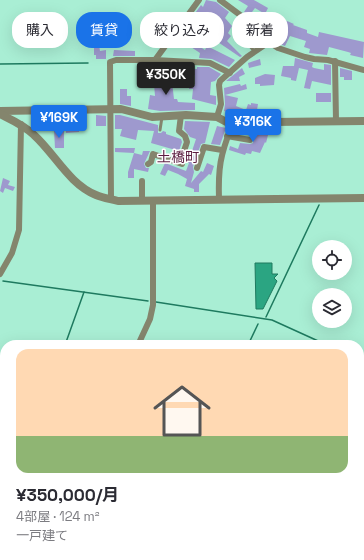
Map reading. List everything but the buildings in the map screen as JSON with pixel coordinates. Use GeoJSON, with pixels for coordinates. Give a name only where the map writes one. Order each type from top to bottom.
{"type":"FeatureCollection","features":[{"type":"Feature","properties":{"kind":"street"},"geometry":{"type":"LineString","coordinates":[[155,60],[200,0]]}},
{"type":"Feature","properties":{"kind":"street"},"geometry":{"type":"LineString","coordinates":[[220,0],[236,12]]}},
{"type":"Feature","properties":{"kind":"street"},"geometry":{"type":"LineString","coordinates":[[217,117],[221,104],[219,83],[261,48]]}},
{"type":"Feature","properties":{"kind":"street"},"geometry":{"type":"LineString","coordinates":[[278,48],[305,57],[335,61],[364,70]]}},
{"type":"Feature","properties":{"kind":"street"},"geometry":{"type":"LineString","coordinates":[[111,199],[110,62],[116,60],[164,60],[210,63],[230,73]]}},
{"type":"Feature","properties":{"kind":"street"},"geometry":{"type":"LineString","coordinates":[[335,61],[336,121]]}},
{"type":"Feature","properties":{"kind":"street"},"geometry":{"type":"LineString","coordinates":[[0,111],[128,110],[145,115],[162,117],[181,115],[217,117],[232,125],[240,126],[253,121],[364,121]]}},
{"type":"Feature","properties":{"kind":"street"},"geometry":{"type":"LineString","coordinates":[[0,114],[21,124],[35,135],[65,172],[97,196],[127,202],[364,198]]}},
{"type":"Feature","properties":{"kind":"street"},"geometry":{"type":"LineString","coordinates":[[148,164],[151,162],[153,154],[181,163],[187,142],[185,136],[179,132],[181,115]]}},
{"type":"Feature","properties":{"kind":"street"},"geometry":{"type":"LineString","coordinates":[[0,274],[12,253],[19,230],[21,124]]}},
{"type":"Feature","properties":{"kind":"street"},"geometry":{"type":"LineString","coordinates":[[219,200],[218,169],[222,150],[232,125]]}},
{"type":"Feature","properties":{"kind":"street"},"geometry":{"type":"LineString","coordinates":[[227,136],[250,140]]}},
{"type":"Feature","properties":{"kind":"street"},"geometry":{"type":"LineString","coordinates":[[197,168],[204,147],[222,150]]}},
{"type":"Feature","properties":{"kind":"street"},"geometry":{"type":"LineString","coordinates":[[142,181],[142,201]]}},
{"type":"Feature","properties":{"kind":"street"},"geometry":{"type":"LineString","coordinates":[[140,340],[150,319],[153,306],[153,202]]}},
{"type":"Feature","properties":{"kind":"lane"},"geometry":{"type":"LineString","coordinates":[[252,48],[255,52]]}},
{"type":"Feature","properties":{"kind":"lane"},"geometry":{"type":"LineString","coordinates":[[164,60],[165,74]]}},
{"type":"Feature","properties":{"kind":"lane"},"geometry":{"type":"LineString","coordinates":[[160,130],[162,117]]}},
{"type":"Feature","properties":{"kind":"shaded area"},"geometry":{"type":"Polygon","coordinates":[[[255,263],[272,263],[272,274],[278,274],[274,278],[277,281],[263,309],[256,309],[255,263]]]}},
{"type":"Feature","properties":{"kind":"waterway"},"geometry":{"type":"LineString","coordinates":[[0,64],[88,63]]}},
{"type":"Feature","properties":{"kind":"waterway"},"geometry":{"type":"LineString","coordinates":[[266,317],[319,205]]}},
{"type":"Feature","properties":{"kind":"waterway"},"geometry":{"type":"LineString","coordinates":[[3,281],[148,301]]}},
{"type":"Feature","properties":{"kind":"waterway"},"geometry":{"type":"LineString","coordinates":[[67,340],[84,292]]}},
{"type":"Feature","properties":{"kind":"waterway"},"geometry":{"type":"LineString","coordinates":[[156,302],[272,320],[316,340]]}},
{"type":"Feature","properties":{"kind":"waterway"},"geometry":{"type":"LineString","coordinates":[[250,340],[258,324]]}},
{"type":"Feature","properties":{"kind":"district","name":"土橋町"},"geometry":{"type":"Point","coordinates":[178,157]}}]}
